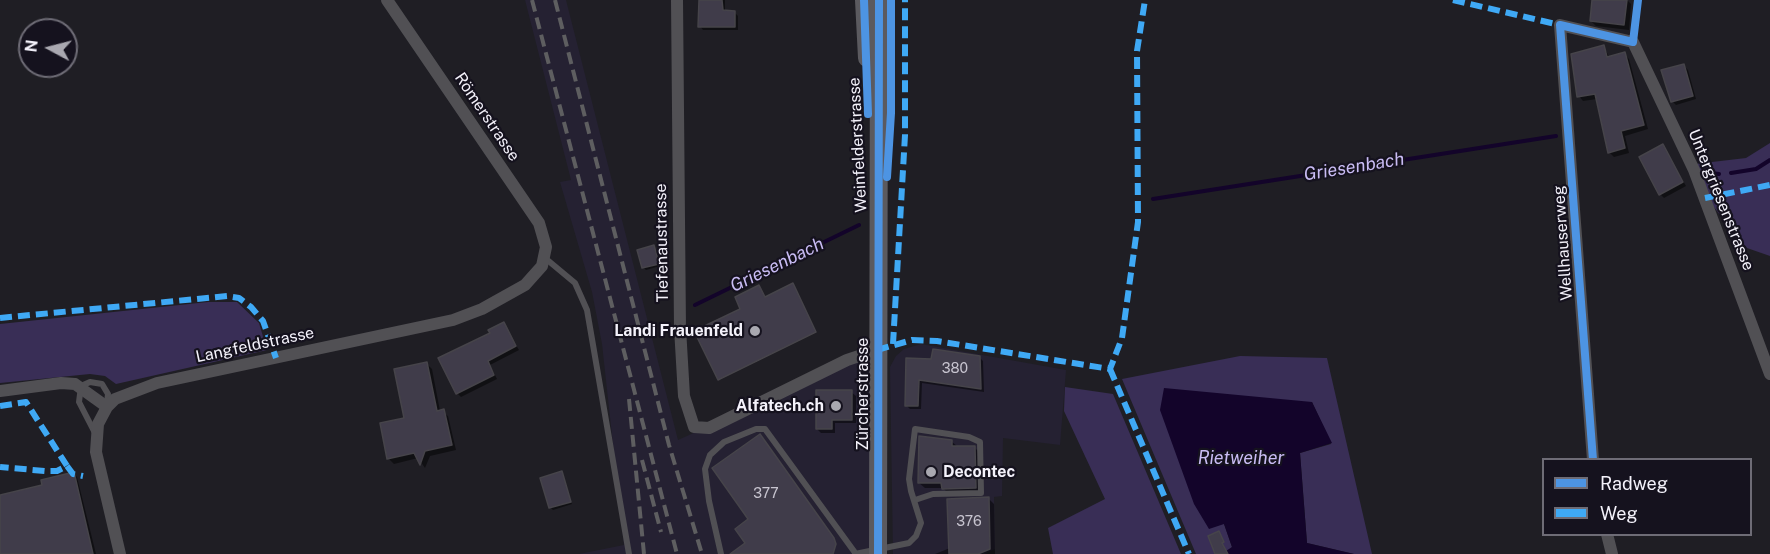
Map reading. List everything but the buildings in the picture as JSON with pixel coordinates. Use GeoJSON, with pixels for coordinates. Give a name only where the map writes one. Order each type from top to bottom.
{"type":"FeatureCollection","features":[{"type":"Feature","properties":{"kind":"main road","name":"Weinfelderstrasse"},"geometry":{"type":"LineString","coordinates":[[864,0],[869,148],[878,234]]}},
{"type":"Feature","properties":{"kind":"main road"},"geometry":{"type":"LineString","coordinates":[[878,234],[879,0]]}},
{"type":"Feature","properties":{"kind":"main road","name":"Weinfelderstrasse"},"geometry":{"type":"LineString","coordinates":[[878,234],[889,150],[891,0]]}},
{"type":"Feature","properties":{"kind":"main road","name":"Zürcherstrasse"},"geometry":{"type":"LineString","coordinates":[[878,234],[878,551]]}},
{"type":"Feature","properties":{"kind":"street","name":"Römerstrasse"},"geometry":{"type":"LineString","coordinates":[[387,0],[539,223],[546,247],[545,258]]}},
{"type":"Feature","properties":{"kind":"street","name":"Tiefenaustrasse"},"geometry":{"type":"LineString","coordinates":[[677,0],[680,328],[684,396],[694,427],[709,428],[847,360],[877,350]]}},
{"type":"Feature","properties":{"kind":"street","name":"Untergriesenstrasse"},"geometry":{"type":"LineString","coordinates":[[1560,26],[1633,42],[1694,170],[1770,374]]}},
{"type":"Feature","properties":{"kind":"street","name":"Wellhauserweg"},"geometry":{"type":"LineString","coordinates":[[1560,26],[1593,458]]}},
{"type":"Feature","properties":{"kind":"street","name":"Langfeldstrasse"},"geometry":{"type":"LineString","coordinates":[[107,406],[125,393],[149,385],[453,321],[482,309],[525,285],[538,272],[545,258]]}},
{"type":"Feature","properties":{"kind":"street"},"geometry":{"type":"LineString","coordinates":[[0,391],[61,383],[81,386],[107,406],[98,424],[96,435],[98,463],[120,554]]}},
{"type":"Feature","properties":{"kind":"street"},"geometry":{"type":"LineString","coordinates":[[1608,536],[1612,554]]}},
{"type":"Feature","properties":{"kind":"lane"},"geometry":{"type":"LineString","coordinates":[[545,258],[575,283],[587,310],[629,554]]}},
{"type":"Feature","properties":{"kind":"lane"},"geometry":{"type":"LineString","coordinates":[[81,386],[79,402],[96,435]]}},
{"type":"Feature","properties":{"kind":"lane"},"geometry":{"type":"LineString","coordinates":[[721,554],[709,501],[705,469],[710,455],[724,442],[756,429],[765,429],[855,554],[909,543],[916,536],[921,523],[909,478],[915,429],[969,437],[980,442],[981,493],[933,494],[915,500]]}},
{"type":"Feature","properties":{"kind":"shaded area"},"geometry":{"type":"Polygon","coordinates":[[[525,0],[566,0],[678,440],[877,350],[878,554],[579,554],[624,545],[602,344],[592,292],[560,182],[571,180],[525,0]]]}},
{"type":"Feature","properties":{"kind":"shaded area"},"geometry":{"type":"Polygon","coordinates":[[[1770,143],[1770,256],[1747,248],[1713,206],[1695,164],[1746,158],[1770,143]]]}},
{"type":"Feature","properties":{"kind":"shaded area"},"geometry":{"type":"Polygon","coordinates":[[[208,302],[237,302],[259,323],[267,350],[116,384],[105,376],[90,374],[0,383],[0,324],[208,302]]]}},
{"type":"Feature","properties":{"kind":"shaded area"},"geometry":{"type":"Polygon","coordinates":[[[921,344],[1066,370],[1060,445],[1003,438],[1002,496],[994,497],[995,549],[985,554],[893,554],[890,367],[896,356],[904,349],[921,344]]]}},
{"type":"Feature","properties":{"kind":"shaded area"},"geometry":{"type":"Polygon","coordinates":[[[1240,356],[1327,358],[1372,554],[1354,554],[1307,543],[1300,453],[1331,444],[1312,402],[1224,524],[1232,547],[1228,554],[1196,554],[1122,379],[1240,356]]]}},
{"type":"Feature","properties":{"kind":"shaded area"},"geometry":{"type":"Polygon","coordinates":[[[1065,387],[1113,394],[1181,554],[1053,554],[1048,528],[1105,499],[1064,411],[1065,387]]]}},
{"type":"Feature","properties":{"kind":"water","name":"Rietweiher"},"geometry":{"type":"Polygon","coordinates":[[[1164,388],[1312,402],[1332,443],[1300,453],[1307,543],[1354,554],[1228,554],[1226,551],[1232,547],[1224,524],[1209,529],[1194,504],[1160,410],[1164,388]]]}},
{"type":"Feature","properties":{"kind":"waterway","name":"Griesenbach"},"geometry":{"type":"LineString","coordinates":[[1153,199],[1556,136]]}},
{"type":"Feature","properties":{"kind":"waterway","name":"Griesenbach"},"geometry":{"type":"LineString","coordinates":[[1731,173],[1756,169],[1770,160]]}},
{"type":"Feature","properties":{"kind":"waterway"},"geometry":{"type":"LineString","coordinates":[[1703,172],[1719,174]]}},
{"type":"Feature","properties":{"kind":"waterway","name":"Griesenbach"},"geometry":{"type":"LineString","coordinates":[[695,305],[859,225]]}},
{"type":"Feature","properties":{"kind":"railway"},"geometry":{"type":"LineString","coordinates":[[532,0],[677,554]]}},
{"type":"Feature","properties":{"kind":"railway"},"geometry":{"type":"LineString","coordinates":[[555,0],[669,445],[702,554]]}},
{"type":"Feature","properties":{"kind":"railway"},"geometry":{"type":"LineString","coordinates":[[629,399],[644,554]]}},
{"type":"Feature","properties":{"kind":"railway"},"geometry":{"type":"LineString","coordinates":[[642,460],[661,532]]}},
{"type":"Feature","properties":{"kind":"marked path"},"geometry":{"type":"LineString","coordinates":[[893,344],[905,135],[905,0]]}},
{"type":"Feature","properties":{"kind":"marked path"},"geometry":{"type":"LineString","coordinates":[[877,350],[912,340],[937,341],[1110,369],[1122,338],[1138,222],[1137,51],[1145,0]]}},
{"type":"Feature","properties":{"kind":"marked path"},"geometry":{"type":"LineString","coordinates":[[1453,0],[1560,25]]}},
{"type":"Feature","properties":{"kind":"marked path"},"geometry":{"type":"LineString","coordinates":[[1705,198],[1770,185]]}},
{"type":"Feature","properties":{"kind":"marked path"},"geometry":{"type":"LineString","coordinates":[[0,318],[227,296],[239,298],[251,307],[263,321],[276,358]]}},
{"type":"Feature","properties":{"kind":"marked path"},"geometry":{"type":"LineString","coordinates":[[1110,369],[1189,554]]}},
{"type":"Feature","properties":{"kind":"marked path"},"geometry":{"type":"LineString","coordinates":[[0,406],[26,402],[67,466],[57,471],[0,467]]}},
{"type":"Feature","properties":{"kind":"marked path"},"geometry":{"type":"LineString","coordinates":[[67,466],[73,474],[83,476]]}},
{"type":"Feature","properties":{"kind":"cycle path"},"geometry":{"type":"LineString","coordinates":[[864,0],[868,114]]}},
{"type":"Feature","properties":{"kind":"cycle path"},"geometry":{"type":"LineString","coordinates":[[878,554],[879,0]]}},
{"type":"Feature","properties":{"kind":"cycle path"},"geometry":{"type":"LineString","coordinates":[[887,177],[891,113],[891,0]]}},
{"type":"Feature","properties":{"kind":"cycle path"},"geometry":{"type":"LineString","coordinates":[[1593,458],[1560,25],[1633,42],[1638,0]]}},
{"type":"Feature","properties":{"kind":"place","name":"Landi Frauenfeld"},"geometry":{"type":"Point","coordinates":[755,331]}},
{"type":"Feature","properties":{"kind":"place","name":"Alfatech.ch"},"geometry":{"type":"Point","coordinates":[836,406]}},
{"type":"Feature","properties":{"kind":"place","name":"Decontec"},"geometry":{"type":"Point","coordinates":[931,472]}}]}
